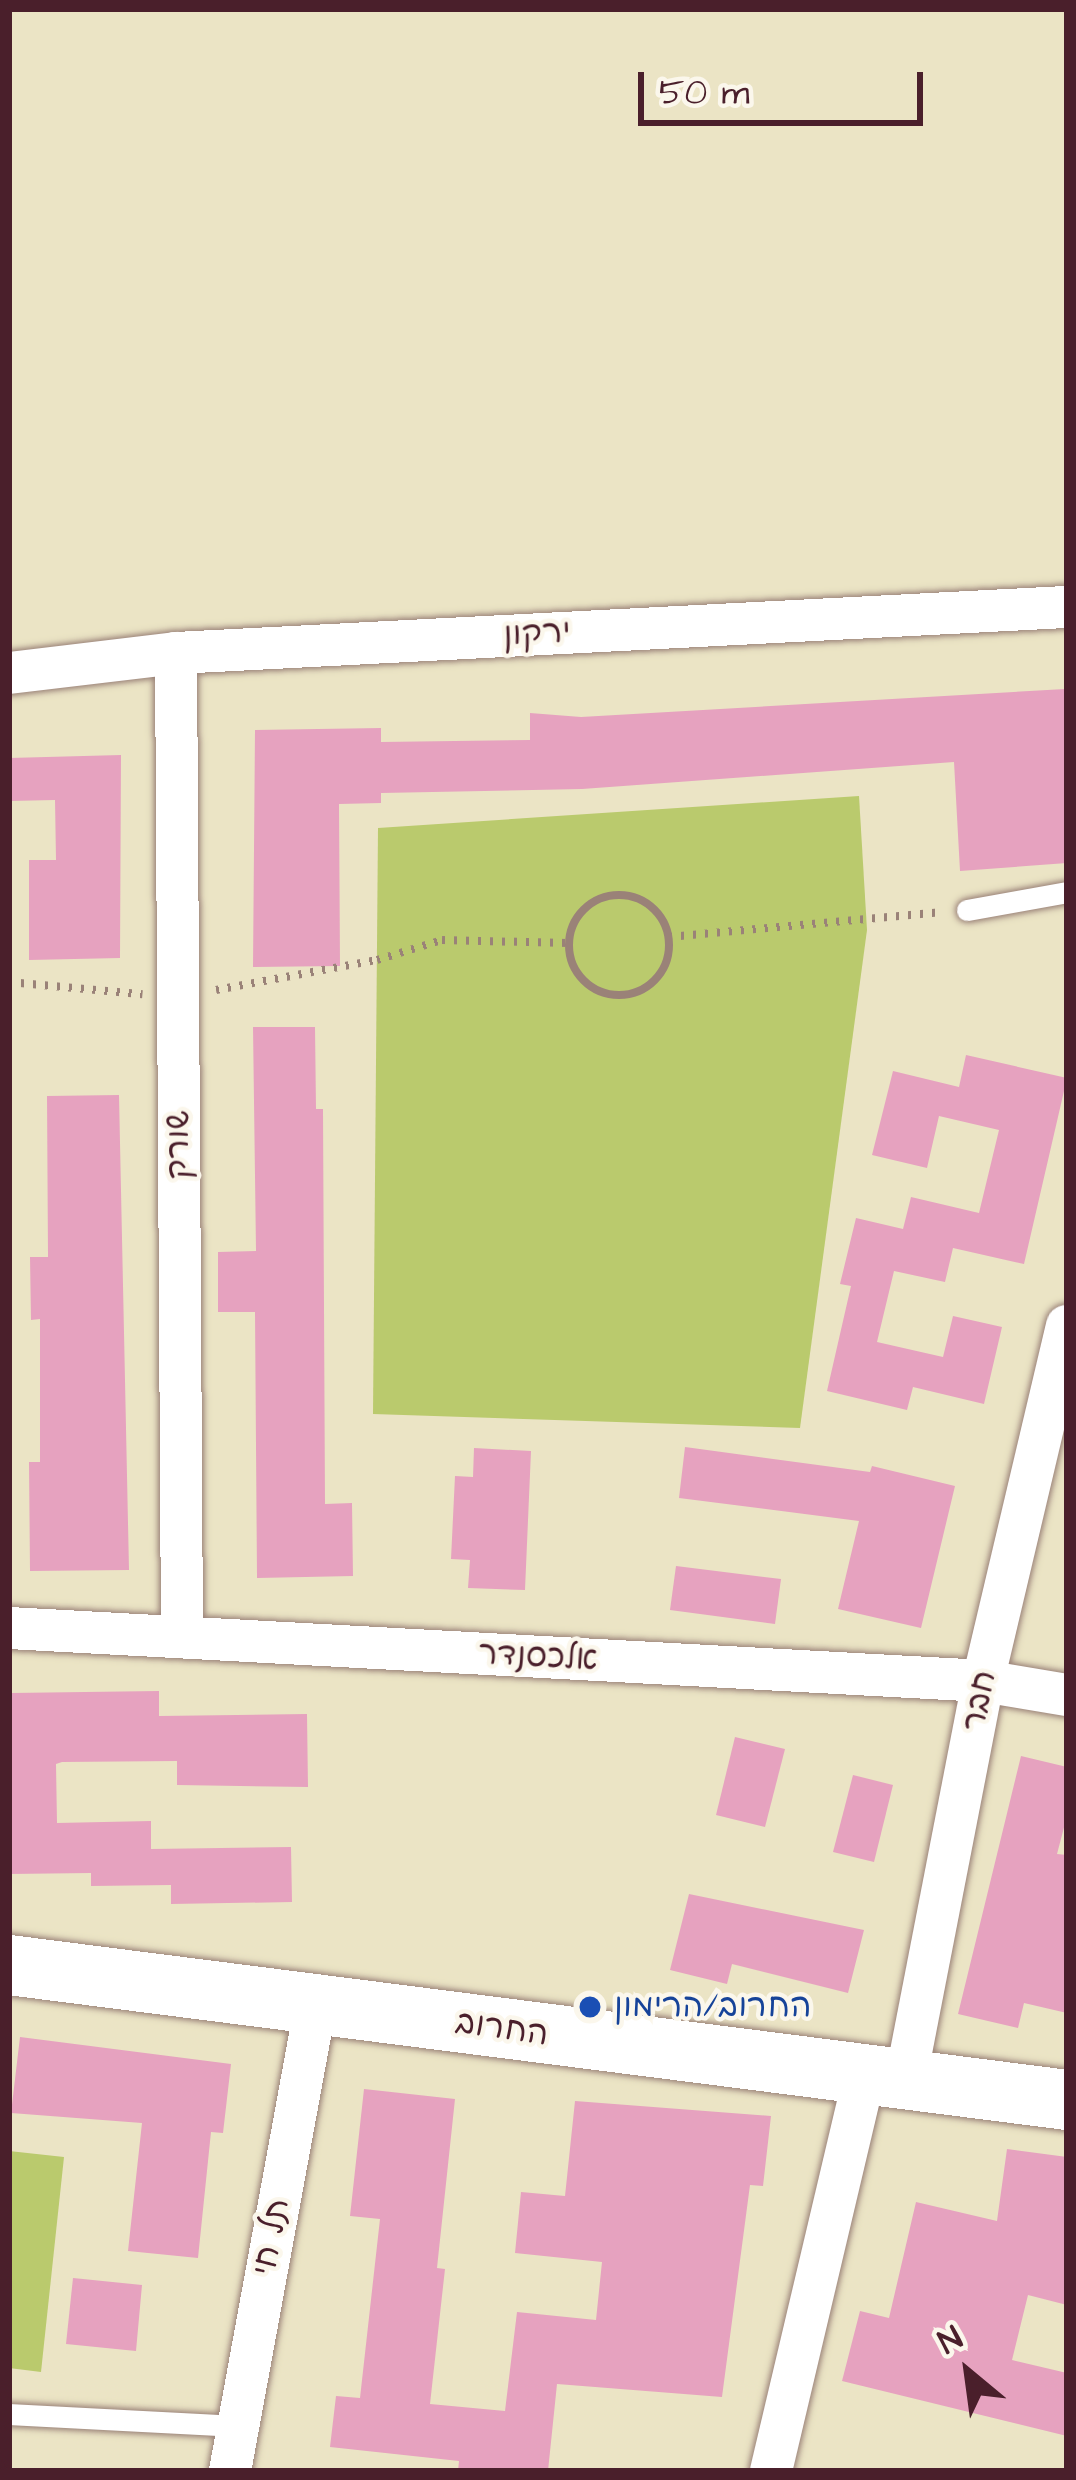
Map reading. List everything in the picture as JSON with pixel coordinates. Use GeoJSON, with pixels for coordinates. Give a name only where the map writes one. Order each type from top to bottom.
{"type":"FeatureCollection","features":[{"type":"Feature","properties":{"kind":"street","name":"ירקון"},"geometry":{"type":"LineString","coordinates":[[9,673],[176,653],[1067,607]]}},
{"type":"Feature","properties":{"kind":"street","name":"שורק"},"geometry":{"type":"LineString","coordinates":[[176,653],[182,1637]]}},
{"type":"Feature","properties":{"kind":"street","name":"חבר"},"geometry":{"type":"LineString","coordinates":[[771,2471],[885,2078],[1067,1326]]}},
{"type":"Feature","properties":{"kind":"street","name":"אלכסנדר"},"geometry":{"type":"LineString","coordinates":[[9,1628],[983,1681],[1067,1695]]}},
{"type":"Feature","properties":{"kind":"street","name":"החרוב"},"geometry":{"type":"LineString","coordinates":[[9,1965],[1067,2100]]}},
{"type":"Feature","properties":{"kind":"street","name":"תל חי"},"geometry":{"type":"LineString","coordinates":[[230,2471],[316,2003]]}},
{"type":"Feature","properties":{"kind":"lane"},"geometry":{"type":"LineString","coordinates":[[968,910],[1067,892]]}},
{"type":"Feature","properties":{"kind":"lane"},"geometry":{"type":"LineString","coordinates":[[9,2414],[237,2426]]}},
{"type":"Feature","properties":{"kind":"path"},"geometry":{"type":"LineString","coordinates":[[612,896],[646,902],[664,920],[669,937],[661,975],[629,995],[588,986],[570,960],[568,943],[584,909],[612,896]]}},
{"type":"Feature","properties":{"kind":"path"},"geometry":{"type":"LineString","coordinates":[[669,937],[968,910]]}},
{"type":"Feature","properties":{"kind":"path"},"geometry":{"type":"LineString","coordinates":[[9,982],[178,997],[377,960],[442,940],[568,943]]}},
{"type":"Feature","properties":{"kind":"green space"},"geometry":{"type":"Polygon","coordinates":[[[859,796],[867,930],[800,1428],[373,1414],[378,828],[859,796]]]}},
{"type":"Feature","properties":{"kind":"green space"},"geometry":{"type":"Polygon","coordinates":[[[9,2151],[64,2157],[41,2372],[9,2368],[9,2151]]]}},
{"type":"Feature","properties":{"kind":"building"},"geometry":{"type":"Polygon","coordinates":[[[1065,689],[1067,863],[960,871],[954,762],[582,789],[381,793],[381,803],[339,804],[340,966],[253,967],[255,730],[381,728],[381,742],[530,740],[530,713],[581,717],[1065,689]]]}},
{"type":"Feature","properties":{"kind":"building"},"geometry":{"type":"Polygon","coordinates":[[[121,755],[120,958],[29,960],[29,860],[56,860],[55,800],[9,801],[9,758],[121,755]]]}},
{"type":"Feature","properties":{"kind":"building"},"geometry":{"type":"Polygon","coordinates":[[[253,1027],[315,1027],[316,1109],[323,1109],[325,1504],[352,1503],[353,1576],[257,1578],[255,1312],[218,1312],[218,1252],[256,1251],[253,1027]]]}},
{"type":"Feature","properties":{"kind":"building"},"geometry":{"type":"Polygon","coordinates":[[[966,1055],[1067,1078],[1024,1264],[953,1248],[945,1282],[894,1271],[877,1342],[943,1357],[953,1316],[1002,1327],[984,1404],[913,1387],[907,1410],[827,1391],[851,1286],[840,1284],[856,1218],[903,1229],[911,1197],[979,1213],[999,1130],[939,1116],[927,1168],[872,1155],[893,1071],[959,1087],[966,1055]]]}},
{"type":"Feature","properties":{"kind":"building"},"geometry":{"type":"Polygon","coordinates":[[[119,1095],[129,1570],[30,1571],[29,1462],[40,1462],[40,1319],[31,1320],[30,1257],[48,1257],[47,1096],[119,1095]]]}},
{"type":"Feature","properties":{"kind":"building"},"geometry":{"type":"Polygon","coordinates":[[[685,1447],[870,1472],[872,1466],[955,1486],[921,1628],[838,1609],[859,1521],[679,1498],[685,1447]]]}},
{"type":"Feature","properties":{"kind":"building"},"geometry":{"type":"Polygon","coordinates":[[[474,1448],[531,1451],[525,1590],[468,1588],[470,1560],[451,1559],[455,1476],[473,1477],[474,1448]]]}},
{"type":"Feature","properties":{"kind":"building"},"geometry":{"type":"Polygon","coordinates":[[[676,1566],[781,1579],[775,1624],[670,1610],[676,1566]]]}},
{"type":"Feature","properties":{"kind":"building"},"geometry":{"type":"Polygon","coordinates":[[[159,1691],[159,1716],[307,1714],[308,1787],[177,1785],[177,1761],[62,1762],[56,1764],[57,1823],[151,1821],[151,1849],[291,1847],[292,1902],[171,1904],[171,1885],[91,1886],[91,1873],[9,1874],[11,1693],[159,1691]]]}},
{"type":"Feature","properties":{"kind":"building"},"geometry":{"type":"Polygon","coordinates":[[[735,1737],[785,1749],[765,1827],[716,1815],[735,1737]]]}},
{"type":"Feature","properties":{"kind":"building"},"geometry":{"type":"Polygon","coordinates":[[[1021,1756],[1067,1767],[1067,1816],[1057,1854],[1067,1855],[1067,2013],[1024,2003],[1018,2028],[958,2014],[1021,1756]]]}},
{"type":"Feature","properties":{"kind":"building"},"geometry":{"type":"Polygon","coordinates":[[[853,1775],[893,1785],[874,1862],[833,1852],[853,1775]]]}},
{"type":"Feature","properties":{"kind":"building"},"geometry":{"type":"Polygon","coordinates":[[[689,1894],[864,1930],[848,1993],[732,1964],[727,1984],[670,1970],[689,1894]]]}},
{"type":"Feature","properties":{"kind":"building"},"geometry":{"type":"Polygon","coordinates":[[[20,2037],[231,2064],[223,2133],[211,2132],[198,2258],[128,2251],[142,2123],[11,2113],[20,2037]]]}},
{"type":"Feature","properties":{"kind":"building"},"geometry":{"type":"Polygon","coordinates":[[[364,2089],[455,2099],[437,2268],[445,2269],[430,2404],[505,2411],[517,2312],[596,2320],[602,2262],[515,2253],[521,2192],[565,2196],[575,2101],[771,2116],[763,2186],[750,2185],[722,2397],[557,2384],[548,2471],[458,2471],[459,2461],[330,2447],[336,2396],[360,2398],[380,2219],[350,2216],[364,2089]]]}},
{"type":"Feature","properties":{"kind":"building"},"geometry":{"type":"Polygon","coordinates":[[[1007,2149],[1067,2157],[1067,2305],[1028,2295],[1012,2360],[1067,2373],[1067,2436],[842,2381],[860,2311],[889,2318],[916,2202],[997,2221],[1007,2149]]]}},
{"type":"Feature","properties":{"kind":"building"},"geometry":{"type":"Polygon","coordinates":[[[73,2278],[142,2285],[136,2351],[66,2344],[73,2278]]]}},
{"type":"Feature","properties":{"kind":"place","name":"החרוב/הרימון"},"geometry":{"type":"Point","coordinates":[590,2007]}}]}
